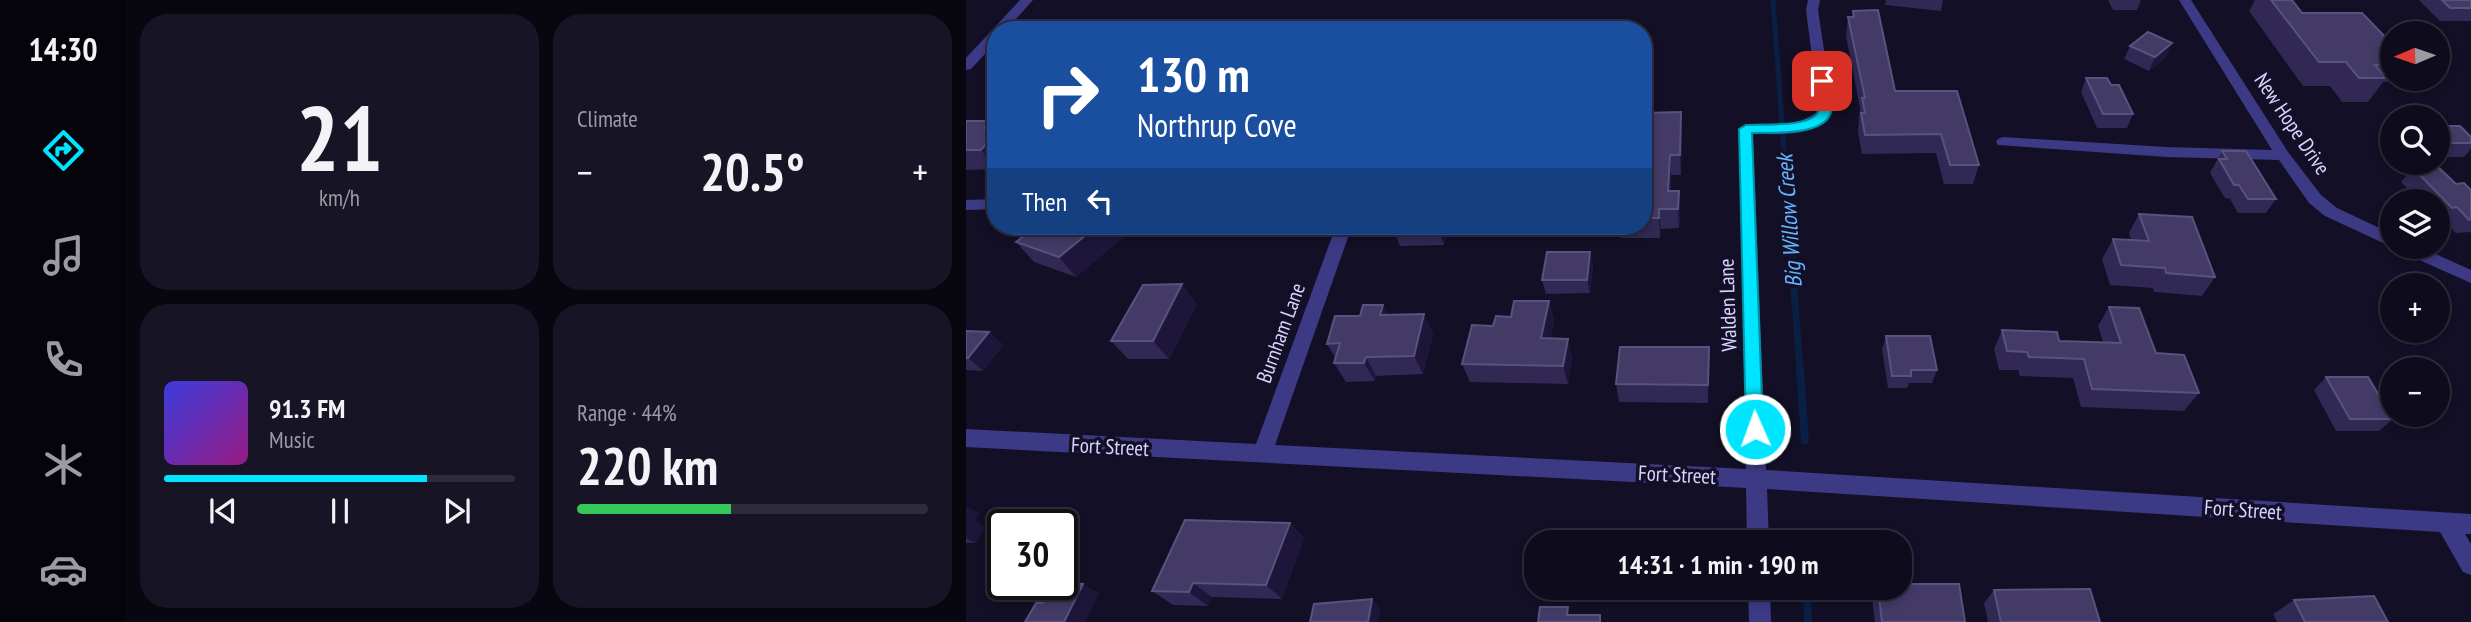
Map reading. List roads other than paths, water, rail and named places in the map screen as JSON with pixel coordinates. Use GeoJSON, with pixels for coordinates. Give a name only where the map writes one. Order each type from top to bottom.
{"type":"FeatureCollection","features":[{"type":"Feature","properties":{"kind":"street"},"geometry":{"type":"LineString","coordinates":[[1008,21],[1027,0]]}},
{"type":"Feature","properties":{"kind":"street","name":"Walden Lane"},"geometry":{"type":"LineString","coordinates":[[1758,530],[1753,129],[1798,127],[1819,120],[1825,110],[1812,10],[1814,0]]}},
{"type":"Feature","properties":{"kind":"street","name":"New Hope Drive"},"geometry":{"type":"LineString","coordinates":[[2185,0],[2283,155],[2315,199],[2330,212],[2380,235]]}},
{"type":"Feature","properties":{"kind":"street"},"geometry":{"type":"LineString","coordinates":[[966,66],[987,44]]}},
{"type":"Feature","properties":{"kind":"street"},"geometry":{"type":"LineString","coordinates":[[2003,142],[2192,153],[2283,155]]}},
{"type":"Feature","properties":{"kind":"street"},"geometry":{"type":"LineString","coordinates":[[966,205],[987,204]]}},
{"type":"Feature","properties":{"kind":"street","name":"Burnham Lane"},"geometry":{"type":"LineString","coordinates":[[1262,455],[1341,235]]}},
{"type":"Feature","properties":{"kind":"street"},"geometry":{"type":"LineString","coordinates":[[2431,259],[2471,277]]}},
{"type":"Feature","properties":{"kind":"street","name":"Fort Street"},"geometry":{"type":"LineString","coordinates":[[966,438],[1756,480],[2471,524]]}},
{"type":"Feature","properties":{"kind":"street"},"geometry":{"type":"LineString","coordinates":[[2446,522],[2471,564]]}},
{"type":"Feature","properties":{"kind":"street"},"geometry":{"type":"LineString","coordinates":[[1759,600],[1760,622]]}},
{"type":"Feature","properties":{"kind":"waterway","name":"Big Willow Creek"},"geometry":{"type":"LineString","coordinates":[[1773,0],[1785,166]]}},
{"type":"Feature","properties":{"kind":"waterway","name":"Big Willow Creek"},"geometry":{"type":"LineString","coordinates":[[1785,165],[1800,371]]}},
{"type":"Feature","properties":{"kind":"waterway","name":"Big Willow Creek"},"geometry":{"type":"LineString","coordinates":[[1800,369],[1805,441]]}},
{"type":"Feature","properties":{"kind":"waterway","name":"Big Willow Creek"},"geometry":{"type":"LineString","coordinates":[[1807,600],[1808,622]]}}]}
